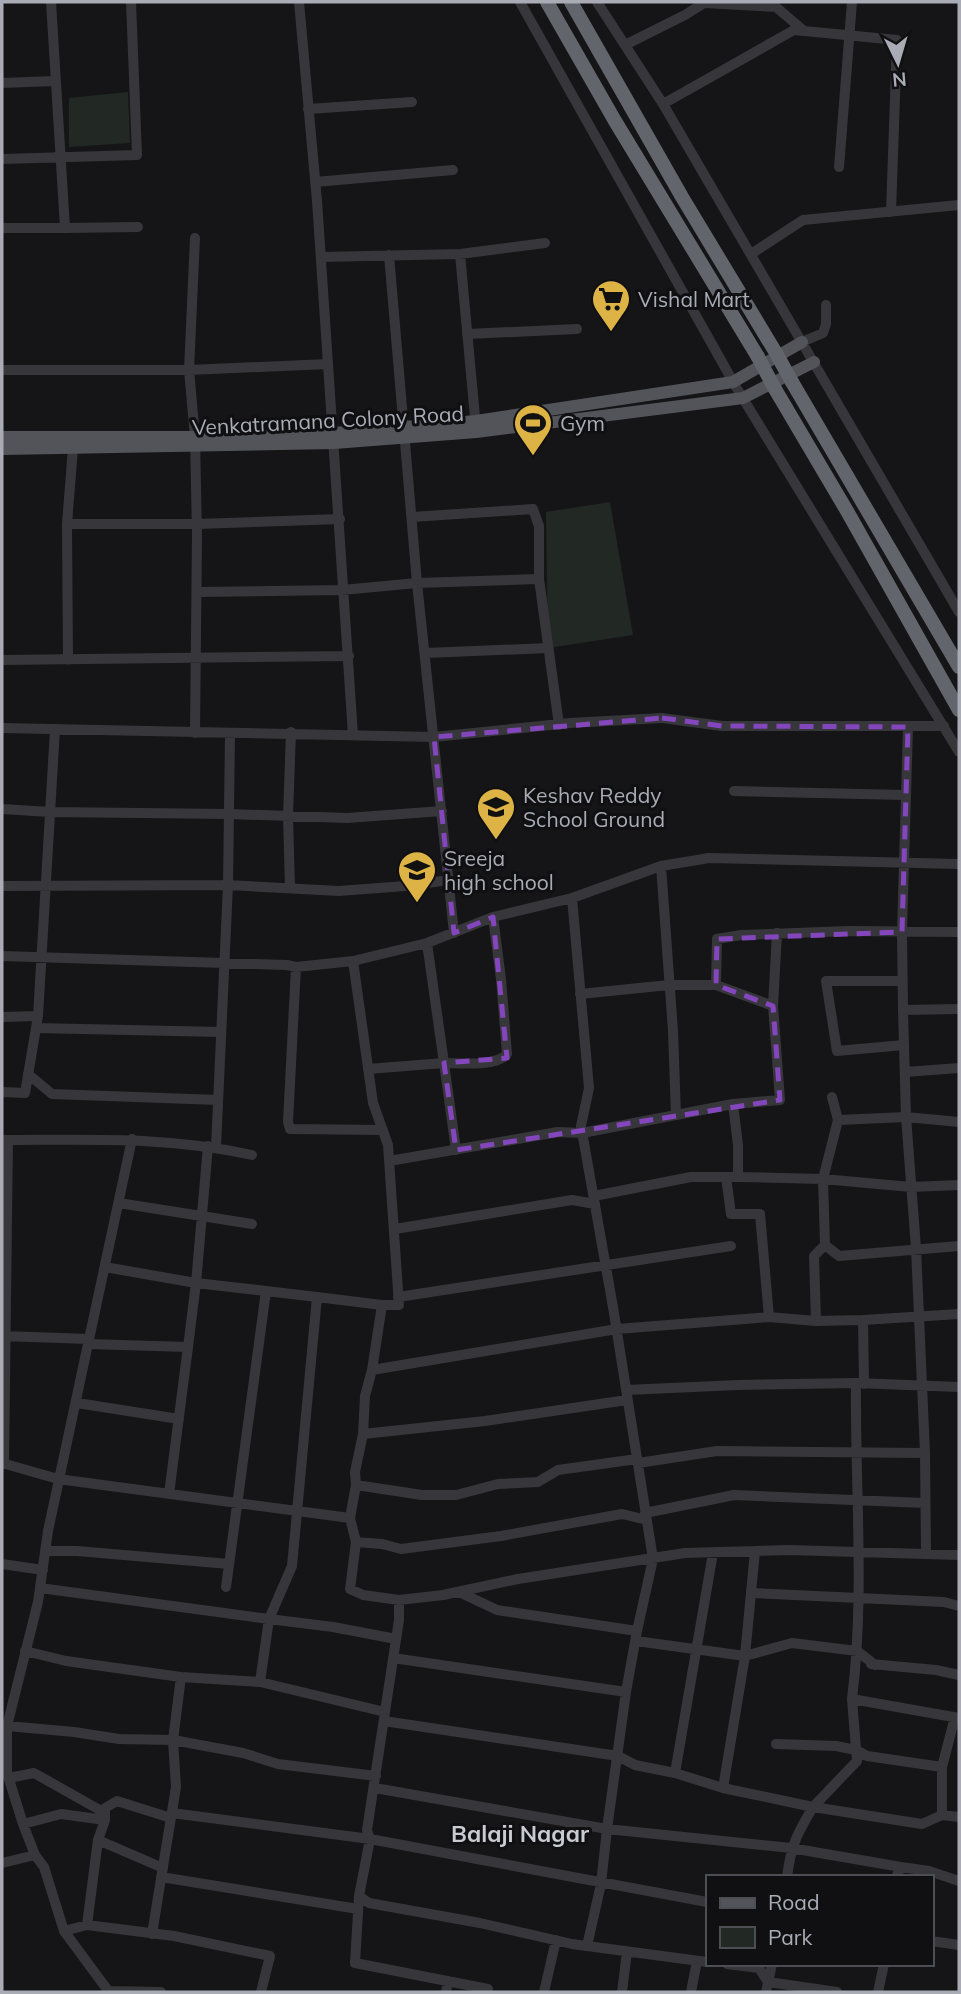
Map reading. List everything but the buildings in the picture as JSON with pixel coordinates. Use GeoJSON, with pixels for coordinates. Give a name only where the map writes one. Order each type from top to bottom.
{"type":"FeatureCollection","features":[{"type":"Feature","properties":{"kind":"highway"},"geometry":{"type":"LineString","coordinates":[[548,2],[615,121],[848,511],[959,710]]}},
{"type":"Feature","properties":{"kind":"highway"},"geometry":{"type":"LineString","coordinates":[[571,2],[682,197],[959,667]]}},
{"type":"Feature","properties":{"kind":"main road"},"geometry":{"type":"LineString","coordinates":[[476,426],[733,382],[802,342]]}},
{"type":"Feature","properties":{"kind":"main road","name":"Venkatramana Colony Road"},"geometry":{"type":"LineString","coordinates":[[2,449],[405,434],[743,398],[814,362]]}},
{"type":"Feature","properties":{"kind":"main road"},"geometry":{"type":"LineString","coordinates":[[2,437],[195,442]]}},
{"type":"Feature","properties":{"kind":"street"},"geometry":{"type":"LineString","coordinates":[[51,2],[65,228]]}},
{"type":"Feature","properties":{"kind":"street"},"geometry":{"type":"LineString","coordinates":[[2,159],[137,155],[131,2]]}},
{"type":"Feature","properties":{"kind":"street"},"geometry":{"type":"LineString","coordinates":[[299,2],[321,257],[353,735]]}},
{"type":"Feature","properties":{"kind":"street"},"geometry":{"type":"LineString","coordinates":[[520,2],[733,382],[959,752]]}},
{"type":"Feature","properties":{"kind":"street"},"geometry":{"type":"LineString","coordinates":[[597,2],[663,104],[959,612]]}},
{"type":"Feature","properties":{"kind":"street"},"geometry":{"type":"LineString","coordinates":[[839,167],[852,2]]}},
{"type":"Feature","properties":{"kind":"street"},"geometry":{"type":"LineString","coordinates":[[625,45],[704,3],[776,7],[803,30]]}},
{"type":"Feature","properties":{"kind":"street"},"geometry":{"type":"LineString","coordinates":[[663,104],[794,30],[897,40],[891,212]]}},
{"type":"Feature","properties":{"kind":"street"},"geometry":{"type":"LineString","coordinates":[[2,83],[55,81]]}},
{"type":"Feature","properties":{"kind":"street"},"geometry":{"type":"LineString","coordinates":[[308,109],[412,102]]}},
{"type":"Feature","properties":{"kind":"street"},"geometry":{"type":"LineString","coordinates":[[315,182],[453,170]]}},
{"type":"Feature","properties":{"kind":"street"},"geometry":{"type":"LineString","coordinates":[[751,254],[803,220],[959,205]]}},
{"type":"Feature","properties":{"kind":"street"},"geometry":{"type":"LineString","coordinates":[[2,228],[138,227]]}},
{"type":"Feature","properties":{"kind":"street"},"geometry":{"type":"LineString","coordinates":[[195,238],[189,370],[195,442],[197,524],[195,733]]}},
{"type":"Feature","properties":{"kind":"street"},"geometry":{"type":"LineString","coordinates":[[321,257],[460,254],[545,243]]}},
{"type":"Feature","properties":{"kind":"street"},"geometry":{"type":"LineString","coordinates":[[460,254],[476,426]]}},
{"type":"Feature","properties":{"kind":"street"},"geometry":{"type":"LineString","coordinates":[[389,255],[417,583],[454,933]]}},
{"type":"Feature","properties":{"kind":"street"},"geometry":{"type":"LineString","coordinates":[[802,342],[823,333],[826,305]]}},
{"type":"Feature","properties":{"kind":"street"},"geometry":{"type":"LineString","coordinates":[[467,334],[577,328]]}},
{"type":"Feature","properties":{"kind":"street"},"geometry":{"type":"LineString","coordinates":[[2,370],[189,370],[328,364]]}},
{"type":"Feature","properties":{"kind":"street"},"geometry":{"type":"LineString","coordinates":[[68,660],[67,524],[73,448]]}},
{"type":"Feature","properties":{"kind":"street"},"geometry":{"type":"LineString","coordinates":[[412,517],[533,509],[539,526],[539,579],[559,724]]}},
{"type":"Feature","properties":{"kind":"street"},"geometry":{"type":"LineString","coordinates":[[67,524],[197,524],[340,519]]}},
{"type":"Feature","properties":{"kind":"street"},"geometry":{"type":"LineString","coordinates":[[197,592],[342,590],[417,583],[539,579]]}},
{"type":"Feature","properties":{"kind":"street"},"geometry":{"type":"LineString","coordinates":[[426,653],[548,648]]}},
{"type":"Feature","properties":{"kind":"street"},"geometry":{"type":"LineString","coordinates":[[2,660],[349,656]]}},
{"type":"Feature","properties":{"kind":"street"},"geometry":{"type":"LineString","coordinates":[[2,728],[434,737],[559,724],[662,718],[722,726],[944,726]]}},
{"type":"Feature","properties":{"kind":"street"},"geometry":{"type":"LineString","coordinates":[[908,727],[902,981],[906,1116],[923,1387],[926,1554]]}},
{"type":"Feature","properties":{"kind":"street"},"geometry":{"type":"LineString","coordinates":[[2,1092],[25,1093],[38,1016],[54,729]]}},
{"type":"Feature","properties":{"kind":"street"},"geometry":{"type":"LineString","coordinates":[[290,888],[288,816],[291,732]]}},
{"type":"Feature","properties":{"kind":"street"},"geometry":{"type":"LineString","coordinates":[[169,1494],[218,1100],[228,885],[230,734]]}},
{"type":"Feature","properties":{"kind":"street"},"geometry":{"type":"LineString","coordinates":[[734,791],[905,795]]}},
{"type":"Feature","properties":{"kind":"street"},"geometry":{"type":"LineString","coordinates":[[2,809],[347,818],[442,811]]}},
{"type":"Feature","properties":{"kind":"street"},"geometry":{"type":"LineString","coordinates":[[2,956],[296,967],[353,961],[427,943],[493,917],[572,898],[661,866],[709,858],[959,864]]}},
{"type":"Feature","properties":{"kind":"street"},"geometry":{"type":"LineString","coordinates":[[661,866],[676,1115]]}},
{"type":"Feature","properties":{"kind":"street"},"geometry":{"type":"LineString","coordinates":[[2,886],[228,885],[339,891],[449,880]]}},
{"type":"Feature","properties":{"kind":"street"},"geometry":{"type":"LineString","coordinates":[[572,898],[589,1088],[581,1126],[617,1329],[653,1559],[626,1692],[601,1884],[587,1946]]}},
{"type":"Feature","properties":{"kind":"street"},"geometry":{"type":"LineString","coordinates":[[368,1069],[493,1062],[503,1059],[507,1054],[493,917]]}},
{"type":"Feature","properties":{"kind":"street"},"geometry":{"type":"LineString","coordinates":[[716,985],[717,939],[777,933],[959,932]]}},
{"type":"Feature","properties":{"kind":"street"},"geometry":{"type":"LineString","coordinates":[[389,1161],[558,1132],[582,1133],[733,1104],[780,1100],[773,1006],[777,933]]}},
{"type":"Feature","properties":{"kind":"street"},"geometry":{"type":"LineString","coordinates":[[427,943],[456,1150]]}},
{"type":"Feature","properties":{"kind":"street"},"geometry":{"type":"LineString","coordinates":[[105,1267],[196,1283],[399,1305],[388,1145],[373,1103],[353,961]]}},
{"type":"Feature","properties":{"kind":"street"},"geometry":{"type":"LineString","coordinates":[[296,967],[289,1129],[383,1130]]}},
{"type":"Feature","properties":{"kind":"street"},"geometry":{"type":"LineString","coordinates":[[902,981],[826,981],[837,1051],[904,1045]]}},
{"type":"Feature","properties":{"kind":"street"},"geometry":{"type":"LineString","coordinates":[[580,995],[668,985],[716,985],[773,1006]]}},
{"type":"Feature","properties":{"kind":"street"},"geometry":{"type":"LineString","coordinates":[[903,1010],[959,1009]]}},
{"type":"Feature","properties":{"kind":"street"},"geometry":{"type":"LineString","coordinates":[[2,1017],[38,1016]]}},
{"type":"Feature","properties":{"kind":"street"},"geometry":{"type":"LineString","coordinates":[[36,1028],[221,1032]]}},
{"type":"Feature","properties":{"kind":"street"},"geometry":{"type":"LineString","coordinates":[[905,1072],[959,1068]]}},
{"type":"Feature","properties":{"kind":"street"},"geometry":{"type":"LineString","coordinates":[[28,1074],[52,1094],[218,1100]]}},
{"type":"Feature","properties":{"kind":"street"},"geometry":{"type":"LineString","coordinates":[[816,1321],[814,1256],[825,1245],[823,1179],[838,1120],[832,1097]]}},
{"type":"Feature","properties":{"kind":"street"},"geometry":{"type":"LineString","coordinates":[[733,1104],[738,1144],[738,1177]]}},
{"type":"Feature","properties":{"kind":"street"},"geometry":{"type":"LineString","coordinates":[[838,1120],[906,1116],[959,1122]]}},
{"type":"Feature","properties":{"kind":"street"},"geometry":{"type":"LineString","coordinates":[[132,1139],[77,1403],[58,1479],[40,1588],[7,1726],[9,1778],[35,1855],[44,1867],[64,1931],[108,1991],[160,1992]]}},
{"type":"Feature","properties":{"kind":"street"},"geometry":{"type":"LineString","coordinates":[[252,1155],[212,1146],[132,1139],[5,1140],[3,1464],[58,1479],[350,1518]]}},
{"type":"Feature","properties":{"kind":"street"},"geometry":{"type":"LineString","coordinates":[[395,1229],[572,1200],[594,1200],[691,1177],[823,1179],[911,1187],[959,1185]]}},
{"type":"Feature","properties":{"kind":"street"},"geometry":{"type":"LineString","coordinates":[[726,1177],[731,1214],[760,1214],[769,1317]]}},
{"type":"Feature","properties":{"kind":"street"},"geometry":{"type":"LineString","coordinates":[[119,1203],[252,1224]]}},
{"type":"Feature","properties":{"kind":"street"},"geometry":{"type":"LineString","coordinates":[[398,1297],[730,1245]]}},
{"type":"Feature","properties":{"kind":"street"},"geometry":{"type":"LineString","coordinates":[[825,1245],[839,1256],[959,1246]]}},
{"type":"Feature","properties":{"kind":"street"},"geometry":{"type":"LineString","coordinates":[[226,1587],[266,1291]]}},
{"type":"Feature","properties":{"kind":"street"},"geometry":{"type":"LineString","coordinates":[[260,1682],[269,1619],[292,1566],[317,1297]]}},
{"type":"Feature","properties":{"kind":"street"},"geometry":{"type":"LineString","coordinates":[[382,1305],[372,1370],[365,1396],[363,1434],[350,1518],[356,1542],[350,1589],[363,1595],[399,1601],[685,1553],[755,1551],[959,1555]]}},
{"type":"Feature","properties":{"kind":"street"},"geometry":{"type":"LineString","coordinates":[[372,1370],[617,1329],[769,1317],[816,1321],[959,1314]]}},
{"type":"Feature","properties":{"kind":"street"},"geometry":{"type":"LineString","coordinates":[[787,1875],[796,1835],[813,1807],[857,1761],[852,1699],[857,1663],[859,1554],[855,1452],[863,1320]]}},
{"type":"Feature","properties":{"kind":"street"},"geometry":{"type":"LineString","coordinates":[[4,1336],[188,1347]]}},
{"type":"Feature","properties":{"kind":"street"},"geometry":{"type":"LineString","coordinates":[[363,1434],[473,1423],[627,1395],[738,1385],[860,1384],[959,1387]]}},
{"type":"Feature","properties":{"kind":"street"},"geometry":{"type":"LineString","coordinates":[[77,1403],[179,1419]]}},
{"type":"Feature","properties":{"kind":"street"},"geometry":{"type":"LineString","coordinates":[[356,1485],[422,1494],[456,1495],[498,1484],[538,1482],[558,1470],[717,1451],[925,1453]]}},
{"type":"Feature","properties":{"kind":"street"},"geometry":{"type":"LineString","coordinates":[[356,1542],[401,1549],[501,1536],[622,1514],[646,1517],[734,1495],[925,1503]]}},
{"type":"Feature","properties":{"kind":"street"},"geometry":{"type":"LineString","coordinates":[[45,1551],[77,1551],[229,1564]]}},
{"type":"Feature","properties":{"kind":"street"},"geometry":{"type":"LineString","coordinates":[[723,1788],[746,1656],[755,1551]]}},
{"type":"Feature","properties":{"kind":"street"},"geometry":{"type":"LineString","coordinates":[[675,1773],[713,1553]]}},
{"type":"Feature","properties":{"kind":"street"},"geometry":{"type":"LineString","coordinates":[[2,1564],[43,1570]]}},
{"type":"Feature","properties":{"kind":"street"},"geometry":{"type":"LineString","coordinates":[[40,1588],[333,1627],[396,1639]]}},
{"type":"Feature","properties":{"kind":"street"},"geometry":{"type":"LineString","coordinates":[[458,1592],[497,1610],[697,1650],[746,1656],[792,1643],[857,1651],[875,1665]]}},
{"type":"Feature","properties":{"kind":"street"},"geometry":{"type":"LineString","coordinates":[[751,1593],[944,1602],[959,1606]]}},
{"type":"Feature","properties":{"kind":"street"},"geometry":{"type":"LineString","coordinates":[[399,1601],[396,1639],[367,1830],[370,1839],[359,1896],[355,1964],[488,1989],[487,1992]]}},
{"type":"Feature","properties":{"kind":"street"},"geometry":{"type":"LineString","coordinates":[[25,1651],[66,1661],[181,1676],[260,1682],[384,1716],[618,1756],[635,1765],[675,1773],[723,1788],[813,1807],[922,1824],[942,1815],[959,1817]]}},
{"type":"Feature","properties":{"kind":"street"},"geometry":{"type":"LineString","coordinates":[[393,1658],[626,1692]]}},
{"type":"Feature","properties":{"kind":"street"},"geometry":{"type":"LineString","coordinates":[[857,1663],[936,1670],[959,1675]]}},
{"type":"Feature","properties":{"kind":"street"},"geometry":{"type":"LineString","coordinates":[[152,1934],[176,1787],[173,1740],[181,1676]]}},
{"type":"Feature","properties":{"kind":"street"},"geometry":{"type":"LineString","coordinates":[[852,1699],[957,1718],[942,1767],[942,1815]]}},
{"type":"Feature","properties":{"kind":"street"},"geometry":{"type":"LineString","coordinates":[[7,1726],[119,1739],[173,1740],[243,1753],[278,1764],[376,1776]]}},
{"type":"Feature","properties":{"kind":"street"},"geometry":{"type":"LineString","coordinates":[[776,1744],[836,1746],[856,1750],[867,1756],[942,1767]]}},
{"type":"Feature","properties":{"kind":"street"},"geometry":{"type":"LineString","coordinates":[[9,1778],[34,1773],[105,1817]]}},
{"type":"Feature","properties":{"kind":"street"},"geometry":{"type":"LineString","coordinates":[[374,1788],[607,1829],[791,1849],[898,1872],[929,1871],[959,1881]]}},
{"type":"Feature","properties":{"kind":"street"},"geometry":{"type":"LineString","coordinates":[[87,1925],[105,1808],[117,1801],[172,1815],[370,1839],[706,1902]]}},
{"type":"Feature","properties":{"kind":"street"},"geometry":{"type":"LineString","coordinates":[[23,1824],[61,1814],[105,1817]]}},
{"type":"Feature","properties":{"kind":"street"},"geometry":{"type":"LineString","coordinates":[[99,1840],[162,1873],[358,1909]]}},
{"type":"Feature","properties":{"kind":"street"},"geometry":{"type":"LineString","coordinates":[[2,1863],[35,1855]]}},
{"type":"Feature","properties":{"kind":"street"},"geometry":{"type":"LineString","coordinates":[[359,1896],[369,1903],[587,1946],[702,1961],[691,1992]]}},
{"type":"Feature","properties":{"kind":"street"},"geometry":{"type":"LineString","coordinates":[[64,1931],[87,1925],[174,1936],[270,1956],[261,1992]]}},
{"type":"Feature","properties":{"kind":"street"},"geometry":{"type":"LineString","coordinates":[[544,1992],[556,1940]]}},
{"type":"Feature","properties":{"kind":"street"},"geometry":{"type":"LineString","coordinates":[[933,1941],[959,1945]]}},
{"type":"Feature","properties":{"kind":"street"},"geometry":{"type":"LineString","coordinates":[[622,1992],[627,1952]]}},
{"type":"Feature","properties":{"kind":"street"},"geometry":{"type":"LineString","coordinates":[[743,1966],[759,1968],[767,1987]]}},
{"type":"Feature","properties":{"kind":"street"},"geometry":{"type":"LineString","coordinates":[[767,1987],[772,1966]]}},
{"type":"Feature","properties":{"kind":"street"},"geometry":{"type":"LineString","coordinates":[[878,1992],[884,1966]]}},
{"type":"Feature","properties":{"kind":"street"},"geometry":{"type":"LineString","coordinates":[[446,1992],[448,1981]]}},
{"type":"Feature","properties":{"kind":"street"},"geometry":{"type":"LineString","coordinates":[[767,1987],[838,1992]]}},
{"type":"Feature","properties":{"kind":"highlighted area"},"geometry":{"type":"Polygon","coordinates":[[[662,718],[722,726],[908,727],[902,932],[717,939],[716,985],[773,1006],[780,1100],[456,1150],[444,1063],[507,1058],[493,917],[454,933],[434,737],[662,718]]]}},
{"type":"Feature","properties":{"kind":"green space"},"geometry":{"type":"Polygon","coordinates":[[[128,92],[130,143],[69,147],[69,98],[128,92]]]}},
{"type":"Feature","properties":{"kind":"green space"},"geometry":{"type":"Polygon","coordinates":[[[610,502],[633,635],[548,648],[546,512],[610,502]]]}},
{"type":"Feature","properties":{"kind":"place","name":"Vishal Mart"},"geometry":{"type":"Point","coordinates":[611,333]}},
{"type":"Feature","properties":{"kind":"place","name":"Gym"},"geometry":{"type":"Point","coordinates":[533,457]}},
{"type":"Feature","properties":{"kind":"place","name":"Keshav Reddy School Ground"},"geometry":{"type":"Point","coordinates":[496,841]}},
{"type":"Feature","properties":{"kind":"place","name":"Sreeja high school"},"geometry":{"type":"Point","coordinates":[417,904]}},
{"type":"Feature","properties":{"kind":"district","name":"Balaji Nagar"},"geometry":{"type":"Point","coordinates":[520,1833]}}]}
